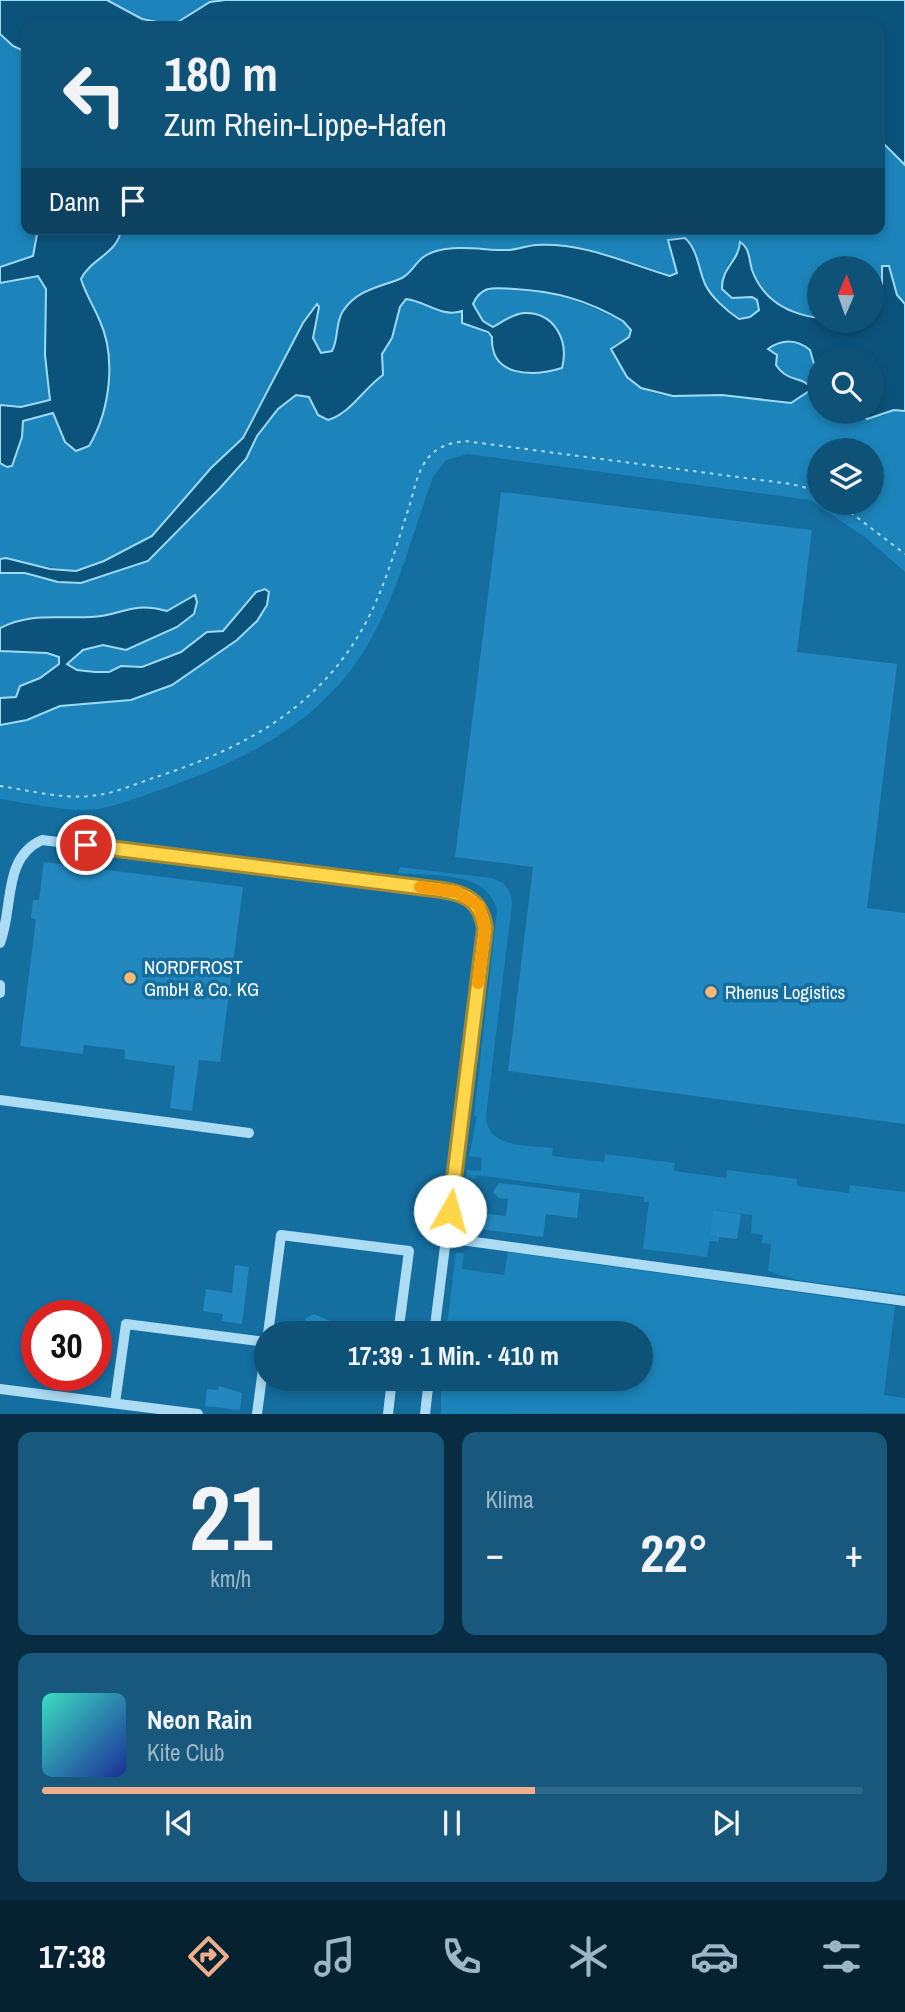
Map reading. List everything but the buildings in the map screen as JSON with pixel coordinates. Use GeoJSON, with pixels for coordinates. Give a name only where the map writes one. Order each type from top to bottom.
{"type":"FeatureCollection","features":[{"type":"Feature","properties":{"kind":"street"},"geometry":{"type":"LineString","coordinates":[[0,943],[9,915],[19,857],[29,846],[42,840],[442,890],[469,897],[479,906],[485,928],[436,1321]]}},
{"type":"Feature","properties":{"kind":"street"},"geometry":{"type":"LineString","coordinates":[[0,985],[0,993]]}},
{"type":"Feature","properties":{"kind":"street"},"geometry":{"type":"LineString","coordinates":[[0,1101],[249,1133]]}},
{"type":"Feature","properties":{"kind":"street"},"geometry":{"type":"LineString","coordinates":[[270,1321],[281,1235],[409,1251],[400,1321]]}},
{"type":"Feature","properties":{"kind":"street"},"geometry":{"type":"LineString","coordinates":[[446,1238],[905,1301]]}},
{"type":"Feature","properties":{"kind":"street"},"geometry":{"type":"LineString","coordinates":[[115,1404],[125,1324],[254,1342]]}},
{"type":"Feature","properties":{"kind":"street"},"geometry":{"type":"LineString","coordinates":[[0,1389],[198,1413]]}},
{"type":"Feature","properties":{"kind":"street"},"geometry":{"type":"LineString","coordinates":[[257,1413],[260,1391]]}},
{"type":"Feature","properties":{"kind":"street"},"geometry":{"type":"LineString","coordinates":[[388,1413],[391,1391]]}},
{"type":"Feature","properties":{"kind":"street"},"geometry":{"type":"LineString","coordinates":[[425,1413],[428,1391]]}},
{"type":"Feature","properties":{"kind":"path"},"geometry":{"type":"LineString","coordinates":[[0,786],[78,796],[102,794],[197,764],[267,731],[293,712],[326,680],[365,625],[393,556],[422,468],[428,458],[449,443],[478,443],[807,488]]}},
{"type":"Feature","properties":{"kind":"path"},"geometry":{"type":"LineString","coordinates":[[854,515],[905,554]]}},
{"type":"Feature","properties":{"kind":"shaded area"},"geometry":{"type":"Polygon","coordinates":[[[0,0],[107,0],[142,19],[152,21],[21,21],[21,50],[0,34],[0,0]]]}},
{"type":"Feature","properties":{"kind":"shaded area"},"geometry":{"type":"Polygon","coordinates":[[[107,0],[224,0],[210,2],[179,21],[142,19],[107,0]]]}},
{"type":"Feature","properties":{"kind":"shaded area"},"geometry":{"type":"Polygon","coordinates":[[[225,0],[905,0],[905,165],[885,145],[885,21],[179,21],[210,2],[225,0]]]}},
{"type":"Feature","properties":{"kind":"shaded area"},"geometry":{"type":"Polygon","coordinates":[[[0,34],[13,46],[21,48],[21,235],[37,235],[34,256],[0,267],[0,34]]]}},
{"type":"Feature","properties":{"kind":"shaded area"},"geometry":{"type":"Polygon","coordinates":[[[885,145],[905,165],[905,304],[897,295],[887,265],[884,278],[884,256],[807,256],[807,316],[788,310],[772,300],[759,284],[740,243],[736,257],[727,265],[739,298],[752,297],[757,300],[759,310],[745,319],[733,315],[713,297],[705,285],[693,247],[685,238],[670,239],[677,273],[670,276],[627,260],[586,250],[537,245],[510,250],[474,247],[425,256],[403,277],[366,290],[337,328],[338,339],[332,351],[321,353],[313,338],[319,307],[243,438],[211,468],[152,536],[104,561],[76,571],[0,559],[0,463],[7,467],[14,457],[23,421],[53,413],[65,442],[76,451],[99,319],[87,297],[83,281],[85,271],[110,252],[119,235],[885,235],[885,145]]]}},
{"type":"Feature","properties":{"kind":"shaded area"},"geometry":{"type":"Polygon","coordinates":[[[37,235],[120,235],[110,250],[85,272],[81,279],[105,334],[109,384],[102,417],[89,446],[76,451],[65,442],[53,413],[23,421],[22,437],[12,466],[7,467],[0,463],[0,405],[21,407],[50,400],[45,355],[46,289],[38,276],[0,283],[0,267],[33,256],[37,235]]]}},
{"type":"Feature","properties":{"kind":"shaded area"},"geometry":{"type":"Polygon","coordinates":[[[685,238],[695,254],[708,289],[739,319],[750,317],[759,310],[757,300],[752,297],[732,298],[722,289],[724,275],[737,254],[740,242],[747,251],[752,270],[761,287],[772,300],[786,309],[807,315],[807,333],[884,333],[884,266],[889,266],[897,295],[905,304],[905,411],[894,410],[884,413],[884,347],[807,348],[789,342],[779,343],[768,349],[777,355],[776,365],[781,371],[807,384],[807,392],[791,403],[722,395],[673,396],[641,388],[627,377],[611,349],[629,337],[631,330],[623,321],[584,302],[529,290],[501,288],[481,293],[473,304],[483,321],[493,327],[507,318],[524,313],[544,317],[557,330],[563,348],[562,368],[526,373],[505,367],[493,350],[492,337],[488,332],[462,323],[462,311],[440,311],[406,299],[400,307],[392,338],[382,354],[383,375],[343,412],[328,420],[318,415],[309,397],[296,395],[278,409],[257,436],[246,459],[148,561],[81,583],[58,582],[25,573],[0,573],[0,559],[6,558],[50,569],[76,571],[104,561],[152,536],[211,468],[243,438],[303,323],[317,304],[319,307],[313,338],[321,353],[332,351],[343,311],[355,298],[402,278],[422,258],[434,252],[455,248],[509,250],[553,245],[587,250],[670,276],[677,273],[668,240],[685,238]]]}},
{"type":"Feature","properties":{"kind":"shaded area"},"geometry":{"type":"Polygon","coordinates":[[[38,276],[46,289],[50,401],[21,407],[0,405],[0,283],[38,276]]]}},
{"type":"Feature","properties":{"kind":"shaded area"},"geometry":{"type":"Polygon","coordinates":[[[489,287],[552,291],[623,321],[631,330],[629,337],[615,344],[615,359],[635,384],[658,394],[738,396],[791,403],[807,383],[807,424],[884,424],[884,415],[894,410],[905,411],[905,572],[866,538],[832,515],[884,515],[884,438],[807,438],[807,500],[468,454],[446,460],[433,477],[396,585],[378,626],[348,674],[302,719],[276,738],[218,767],[112,806],[74,810],[0,799],[0,725],[27,720],[60,706],[131,700],[172,685],[237,640],[257,621],[267,605],[233,617],[231,625],[223,631],[211,631],[181,651],[152,665],[95,672],[77,670],[66,664],[83,650],[103,645],[126,650],[151,638],[195,595],[167,612],[135,608],[102,616],[34,618],[0,628],[0,573],[25,573],[58,582],[81,583],[148,561],[246,459],[257,436],[278,409],[297,395],[309,397],[313,408],[343,415],[366,388],[383,375],[382,354],[392,338],[400,307],[406,299],[420,301],[433,309],[462,310],[469,324],[492,337],[491,352],[529,372],[562,368],[509,317],[493,328],[483,321],[473,305],[478,293],[489,287]]]}},
{"type":"Feature","properties":{"kind":"shaded area"},"geometry":{"type":"Polygon","coordinates":[[[778,342],[798,342],[806,347],[807,383],[783,376],[767,349],[778,342]]]}},
{"type":"Feature","properties":{"kind":"shaded area"},"geometry":{"type":"Polygon","coordinates":[[[265,589],[269,592],[267,605],[257,621],[237,640],[172,685],[131,700],[60,706],[27,720],[0,725],[0,698],[16,697],[20,686],[40,678],[59,664],[59,657],[47,653],[0,651],[0,628],[34,618],[102,616],[135,608],[167,611],[195,595],[197,602],[194,614],[177,627],[126,650],[103,645],[83,650],[67,664],[77,670],[109,672],[121,666],[142,667],[181,652],[207,632],[223,631],[256,592],[265,589]]]}},
{"type":"Feature","properties":{"kind":"shaded area"},"geometry":{"type":"Polygon","coordinates":[[[0,651],[47,653],[59,657],[59,664],[40,678],[20,686],[16,697],[0,698],[0,651]]]}},
{"type":"Feature","properties":{"kind":"shaded area"},"geometry":{"type":"Polygon","coordinates":[[[400,867],[491,878],[504,884],[511,895],[486,1116],[488,1127],[493,1134],[510,1143],[553,1148],[552,1156],[604,1162],[605,1154],[675,1163],[674,1171],[726,1178],[727,1170],[797,1179],[797,1186],[849,1193],[850,1185],[905,1192],[905,1294],[797,1280],[768,1271],[771,1244],[762,1243],[763,1235],[751,1233],[752,1215],[714,1210],[710,1236],[719,1237],[719,1242],[710,1241],[707,1257],[643,1249],[649,1202],[644,1202],[644,1197],[476,1175],[475,1179],[466,1178],[467,1170],[481,1171],[482,1158],[469,1156],[477,1117],[474,1115],[497,910],[482,887],[470,881],[398,873],[400,867]]]}},
{"type":"Feature","properties":{"kind":"shaded area"},"geometry":{"type":"Polygon","coordinates":[[[508,1252],[895,1306],[884,1395],[905,1398],[905,1413],[441,1414],[441,1391],[653,1391],[653,1321],[448,1321],[456,1253],[464,1253],[462,1269],[504,1275],[508,1252]]]}},
{"type":"Feature","properties":{"kind":"slow traffic"},"geometry":{"type":"LineString","coordinates":[[420,887],[457,892],[469,897],[479,906],[485,928],[478,983]]}},
{"type":"Feature","properties":{"kind":"place","name":"NORDFROST GmbH & Co. KG"},"geometry":{"type":"Point","coordinates":[130,978]}},
{"type":"Feature","properties":{"kind":"place","name":"Rhenus Logistics"},"geometry":{"type":"Point","coordinates":[711,992]}},
{"type":"Feature","properties":{"kind":"route"},"geometry":{"type":"LineString","coordinates":[[86,845],[457,892],[469,897],[479,906],[485,928],[450,1211]]}}]}
